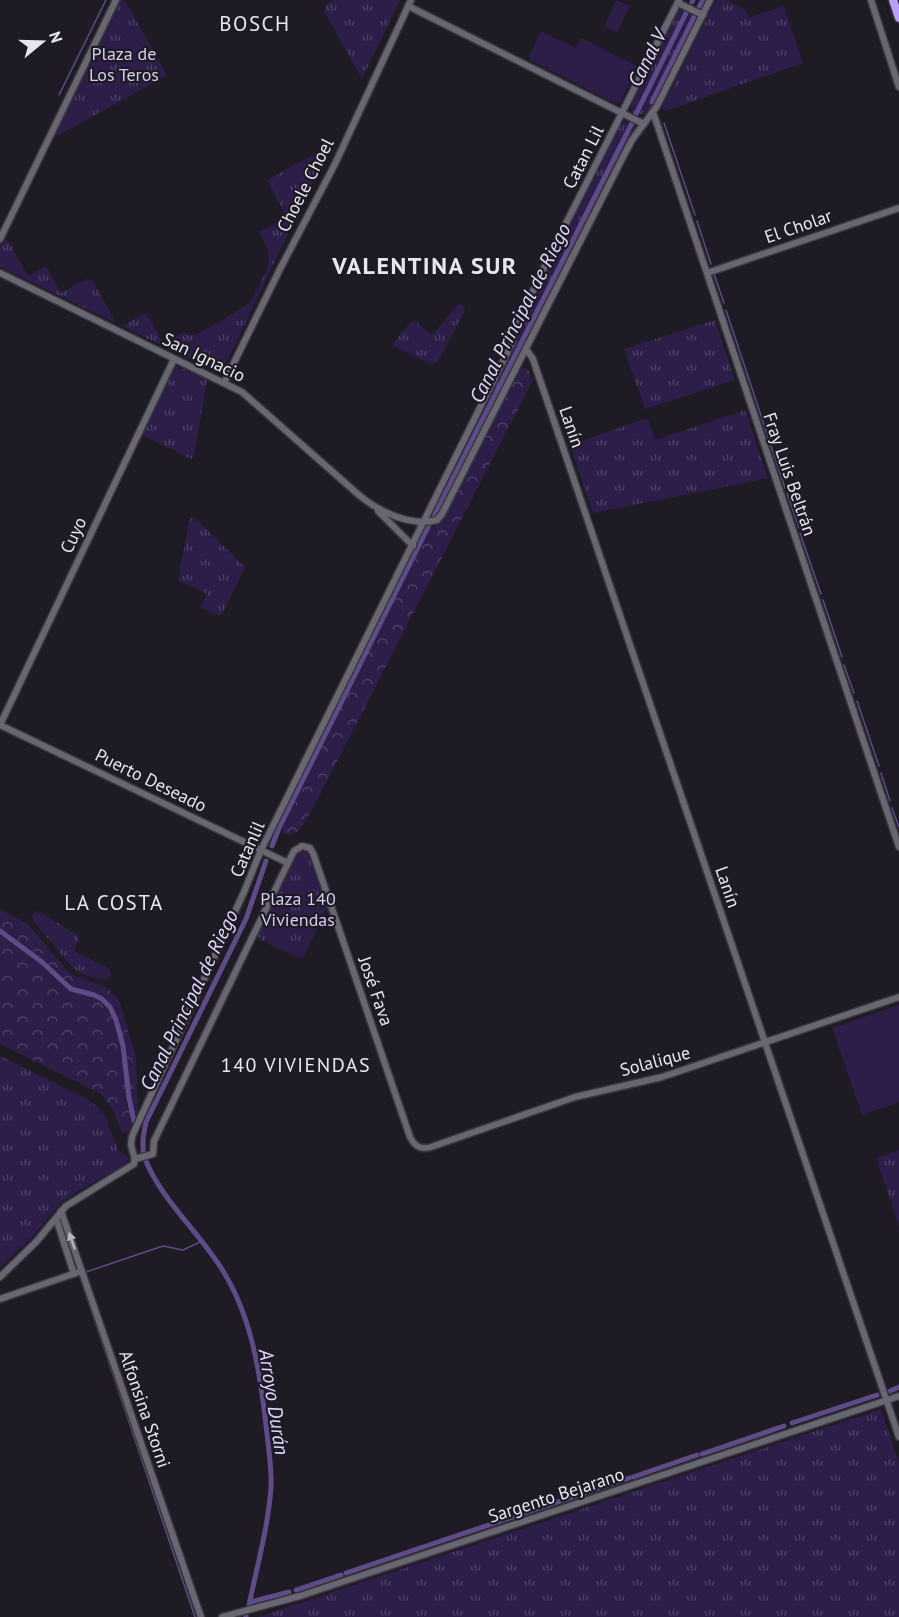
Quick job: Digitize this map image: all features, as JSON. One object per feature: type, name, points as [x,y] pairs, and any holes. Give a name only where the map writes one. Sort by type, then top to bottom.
[{"type":"highway","points":[[893,0],[899,18]]},
{"type":"street","points":[[0,239],[116,0]]},
{"type":"street","points":[[425,521],[437,520],[442,514],[622,159],[653,112],[710,0]]},
{"type":"street","points":[[871,0],[899,87]]},
{"type":"street","points":[[679,1],[703,15]]},
{"type":"street","name":"Catan Lil","points":[[425,521],[513,342],[515,328],[548,259],[679,1]]},
{"type":"street","points":[[410,3],[644,124]]},
{"type":"street","name":"Choele Choel","points":[[224,383],[335,164],[410,3]]},
{"type":"street","name":"Fray Luis Beltrán","points":[[653,112],[899,847]]},
{"type":"street","name":"El Cholar","points":[[707,273],[899,208]]},
{"type":"street","name":"San Ignacio","points":[[0,273],[224,383],[251,399],[371,504],[413,546]]},
{"type":"street","name":"Lanín","points":[[526,349],[534,362],[899,1437]]},
{"type":"street","name":"Cuyo","points":[[0,725],[174,359]]},
{"type":"street","name":"San Ignacio","points":[[371,504],[393,515],[425,521]]},
{"type":"street","name":"Catanlil","points":[[135,1159],[130,1148],[133,1134],[261,850],[425,521]]},
{"type":"street","name":"Puerto Deseado","points":[[0,725],[288,863]]},
{"type":"street","name":"José Fava","points":[[288,863],[296,849],[304,846],[310,848],[313,853],[410,1137],[418,1148]]},
{"type":"street","points":[[0,1277],[40,1239],[69,1204],[133,1165],[135,1159],[153,1154],[154,1141],[288,863]]},
{"type":"street","name":"Solalique","points":[[418,1148],[428,1148],[584,1094],[656,1079],[899,997]]},
{"type":"street","name":"Alfonsina Storni","points":[[61,1211],[201,1617]]},
{"type":"street","points":[[56,1218],[74,1274]]},
{"type":"street","points":[[0,1299],[82,1271]]},
{"type":"street","name":"Sargento Bejarano","points":[[222,1617],[300,1596],[899,1396]]},
{"type":"green space","name":"Plaza de Los Teros","points":[[123,0],[127,4],[166,76],[55,137],[54,133],[120,1]]},
{"type":"green space","points":[[334,0],[400,0],[362,79],[324,11],[325,5]]},
{"type":"green space","points":[[616,0],[630,6],[617,32],[604,26]]},
{"type":"green space","points":[[716,0],[726,0],[746,10],[749,18],[784,6],[803,63],[665,111],[662,108]]},
{"type":"green space","points":[[682,9],[696,16],[697,19],[653,106],[644,114],[634,115],[630,106],[677,12]]},
{"type":"green space","points":[[543,32],[576,48],[581,38],[638,66],[620,103],[616,104],[530,60],[529,57],[540,33]]},
{"type":"green space","points":[[142,43],[146,53],[125,62],[121,52]]},
{"type":"green space","points":[[625,122],[635,125],[636,131],[439,515],[433,516],[432,512],[516,339],[520,324],[619,126]]},
{"type":"green space","points":[[330,146],[222,372],[218,373],[122,326],[146,313],[163,343],[184,332],[188,335],[196,335],[246,306],[259,286],[268,265],[268,253],[259,232],[287,217],[267,180]]},
{"type":"green space","points":[[6,239],[28,276],[46,266],[61,293],[87,279],[93,281],[116,323],[0,267],[0,244]]},
{"type":"green space","points":[[459,303],[464,306],[465,310],[437,363],[430,364],[392,345],[413,320],[432,335]]},
{"type":"green space","points":[[715,320],[735,380],[645,409],[624,349]]},
{"type":"green space","points":[[176,366],[204,377],[207,381],[194,455],[191,459],[142,435]]},
{"type":"green space","points":[[523,368],[528,369],[532,382],[311,812],[298,831],[285,834],[282,832],[283,825],[429,530],[446,515],[519,371]]},
{"type":"green space","points":[[745,410],[768,478],[593,513],[570,445],[647,418],[655,440]]},
{"type":"green space","points":[[191,518],[195,518],[245,567],[223,613],[219,616],[200,608],[207,594],[178,580]]},
{"type":"green space","points":[[203,537],[226,558],[217,568],[193,547]]},
{"type":"green space","name":"Plaza 140 Viviendas","points":[[299,851],[309,854],[327,907],[304,956],[299,958],[261,940],[257,934]]},
{"type":"green space","points":[[0,909],[28,924],[70,974],[106,987],[119,1000],[136,1057],[138,1111],[128,1134],[122,1133],[113,1110],[101,1094],[0,1044]]},
{"type":"green space","points":[[38,911],[78,936],[74,951],[108,968],[111,973],[109,979],[89,976],[71,966],[33,921],[34,912]]},
{"type":"green space","points":[[899,1005],[899,1102],[862,1115],[832,1028]]},
{"type":"green space","points":[[0,1056],[84,1097],[97,1106],[106,1118],[118,1150],[130,1158],[120,1168],[61,1203],[32,1237],[0,1268]]},
{"type":"green space","points":[[899,1150],[899,1226],[876,1158]]},
{"type":"green space","points":[[881,1409],[899,1463],[899,1617],[258,1617]]},
{"type":"waterway","points":[[59,95],[106,0]]},
{"type":"waterway","name":"Canal Principal de Riego","points":[[699,7],[703,0]]},
{"type":"waterway","name":"Canal V","points":[[635,116],[686,13]]},
{"type":"waterway","name":"Canal Principal de Riego","points":[[652,102],[694,17]]},
{"type":"waterway","name":"Canal Principal de Riego","points":[[434,516],[632,123]]},
{"type":"waterway","points":[[664,123],[695,215]]},
{"type":"waterway","points":[[697,221],[711,264]]},
{"type":"waterway","points":[[714,274],[724,303]]},
{"type":"waterway","points":[[726,310],[785,488]]},
{"type":"waterway","points":[[787,493],[799,528]]},
{"type":"waterway","name":"Canal Principal de Riego","points":[[272,846],[429,525]]},
{"type":"waterway","points":[[800,533],[821,594]]},
{"type":"waterway","points":[[823,600],[842,657]]},
{"type":"waterway","points":[[844,665],[854,693]]},
{"type":"waterway","points":[[857,701],[879,766]]},
{"type":"waterway","points":[[881,773],[890,801]]},
{"type":"waterway","points":[[892,808],[899,827]]},
{"type":"waterway","name":"Canal Principal de Riego","points":[[143,1152],[146,1122],[246,919],[266,861]]},
{"type":"waterway","name":"Arroyo Durán","points":[[0,931],[42,962],[71,989],[94,995],[110,1007],[123,1046],[134,1121]]},
{"type":"waterway","name":"Arroyo Durán","points":[[145,1159],[161,1189],[223,1271],[242,1309],[254,1350],[265,1413],[271,1481],[265,1532],[249,1605]]},
{"type":"waterway","points":[[86,1272],[163,1246],[183,1250],[202,1241]]},
{"type":"waterway","points":[[80,1277],[195,1617]]},
{"type":"waterway","points":[[890,1391],[899,1387]]},
{"type":"waterway","points":[[792,1423],[877,1395]]},
{"type":"waterway","points":[[702,1454],[784,1426]]},
{"type":"waterway","points":[[633,1477],[697,1455]]},
{"type":"waterway","points":[[429,1545],[629,1478]]},
{"type":"waterway","points":[[346,1573],[426,1546]]},
{"type":"waterway","points":[[296,1590],[341,1575]]},
{"type":"waterway","points":[[250,1602],[289,1592]]},
{"type":"district","name":"BOSCH","points":[[255,23]]},
{"type":"district","name":"VALENTINA SUR","points":[[425,265]]},
{"type":"district","name":"LA COSTA","points":[[114,902]]},
{"type":"district","name":"140 VIVIENDAS","points":[[296,1065]]}]
